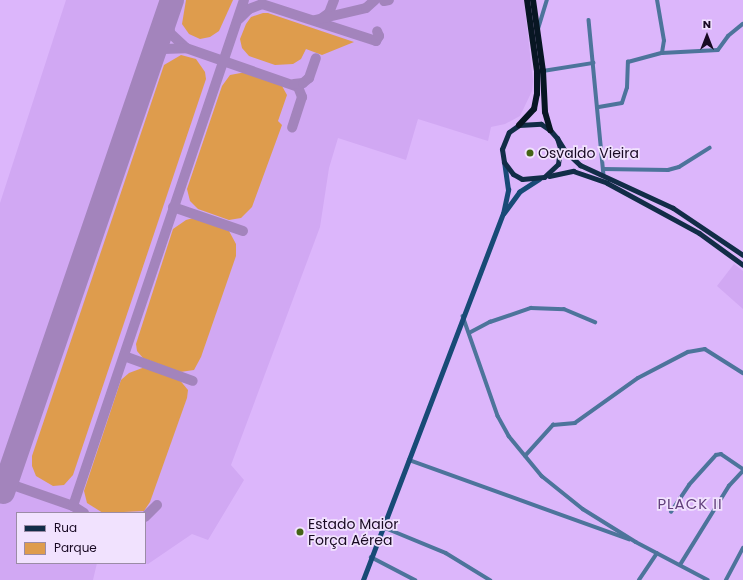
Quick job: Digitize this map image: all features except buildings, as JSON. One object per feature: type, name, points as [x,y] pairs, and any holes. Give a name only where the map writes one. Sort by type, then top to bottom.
[{"type":"highway","points":[[519,125],[534,109],[537,94],[537,71],[527,0]]},
{"type":"highway","points":[[533,0],[542,71],[545,112],[550,130]]},
{"type":"main road","points":[[743,255],[673,208],[574,159],[550,130],[534,122],[519,125],[509,132],[503,143],[504,162],[513,174],[522,179],[539,179],[573,172],[607,183],[698,233],[743,265]]},
{"type":"main road","points":[[544,177],[558,164],[560,148],[557,138]]},
{"type":"street","points":[[537,32],[547,0]]},
{"type":"street","points":[[657,0],[664,41],[662,53]]},
{"type":"street","points":[[589,20],[599,107],[604,175]]},
{"type":"street","points":[[599,107],[622,103],[627,88],[628,62],[662,53],[718,50],[728,36],[743,24]]},
{"type":"street","points":[[542,71],[593,64]]},
{"type":"street","points":[[603,169],[668,170],[679,167],[710,148]]},
{"type":"street","points":[[363,580],[502,214],[508,190],[504,162]]},
{"type":"street","points":[[502,214],[519,192],[539,179]]},
{"type":"street","points":[[469,333],[490,322],[531,308],[564,309],[595,322]]},
{"type":"street","points":[[463,315],[498,416],[525,456],[556,489],[636,542]]},
{"type":"street","points":[[525,456],[553,425],[575,423],[638,378],[688,352],[705,349],[743,373]]},
{"type":"street","points":[[671,512],[689,485],[716,456],[721,454],[743,470],[729,486],[680,565]]},
{"type":"street","points":[[409,460],[636,542],[680,565],[700,578],[708,580]]},
{"type":"street","points":[[383,527],[452,556],[490,580]]},
{"type":"street","points":[[726,580],[743,548]]},
{"type":"street","points":[[639,580],[658,553]]},
{"type":"street","points":[[371,557],[416,580]]},
{"type":"shaded area","points":[[66,0],[524,0],[533,81],[532,91],[520,116],[505,124],[491,127],[488,141],[418,119],[406,160],[338,138],[329,168],[320,227],[231,465],[244,480],[208,540],[192,534],[148,564],[146,563],[146,512],[16,512],[16,564],[97,564],[93,580],[0,580],[0,203]]},
{"type":"shaded area","points":[[734,264],[743,271],[743,309],[717,286]]},
{"type":"green space","points":[[186,0],[233,0],[219,31],[210,37],[200,39],[189,34],[182,24]]},
{"type":"green space","points":[[268,13],[354,42],[322,55],[306,49],[301,59],[293,64],[275,65],[249,56],[242,48],[240,39],[246,24],[251,17]]},
{"type":"green space","points":[[181,55],[196,59],[205,72],[206,79],[73,475],[64,485],[53,486],[36,476],[32,466],[32,456],[164,65]]},
{"type":"green space","points":[[246,72],[282,86],[287,95],[278,121],[282,125],[252,207],[241,218],[229,220],[198,209],[190,201],[187,189],[222,86],[230,75]]},
{"type":"green space","points":[[193,218],[229,231],[236,244],[236,256],[201,357],[194,370],[180,372],[143,358],[137,351],[136,344],[173,229],[186,220]]},
{"type":"green space","points":[[145,367],[178,378],[188,390],[187,398],[150,502],[144,511],[101,512],[87,503],[84,491],[121,380],[129,373]]},
{"type":"taxiway","points":[[73,506],[244,0]]},
{"type":"taxiway","points":[[322,18],[329,13],[334,0]]},
{"type":"taxiway","points":[[315,20],[366,8],[375,0]]},
{"type":"taxiway","points":[[384,1],[389,0]]},
{"type":"taxiway","points":[[239,19],[249,9],[262,4],[376,41],[379,36],[377,31]]},
{"type":"taxiway","points":[[167,13],[170,33],[186,48],[298,87],[302,97],[292,127]]},
{"type":"taxiway","points":[[148,70],[157,54],[163,49],[186,48]]},
{"type":"taxiway","points":[[294,84],[303,83],[309,78],[316,58]]},
{"type":"taxiway","points":[[173,207],[243,231]]},
{"type":"taxiway","points":[[124,356],[193,381]]},
{"type":"taxiway","points":[[7,483],[73,506],[82,512]]},
{"type":"taxiway","points":[[146,516],[157,505]]},
{"type":"runway","points":[[3,492],[172,0]]},
{"type":"place","name":"Osvaldo Vieira","points":[[530,153]]},
{"type":"place","name":"Estado Maior Força Aérea","points":[[300,532]]},
{"type":"district","name":"PLACK II","points":[[690,504]]}]
